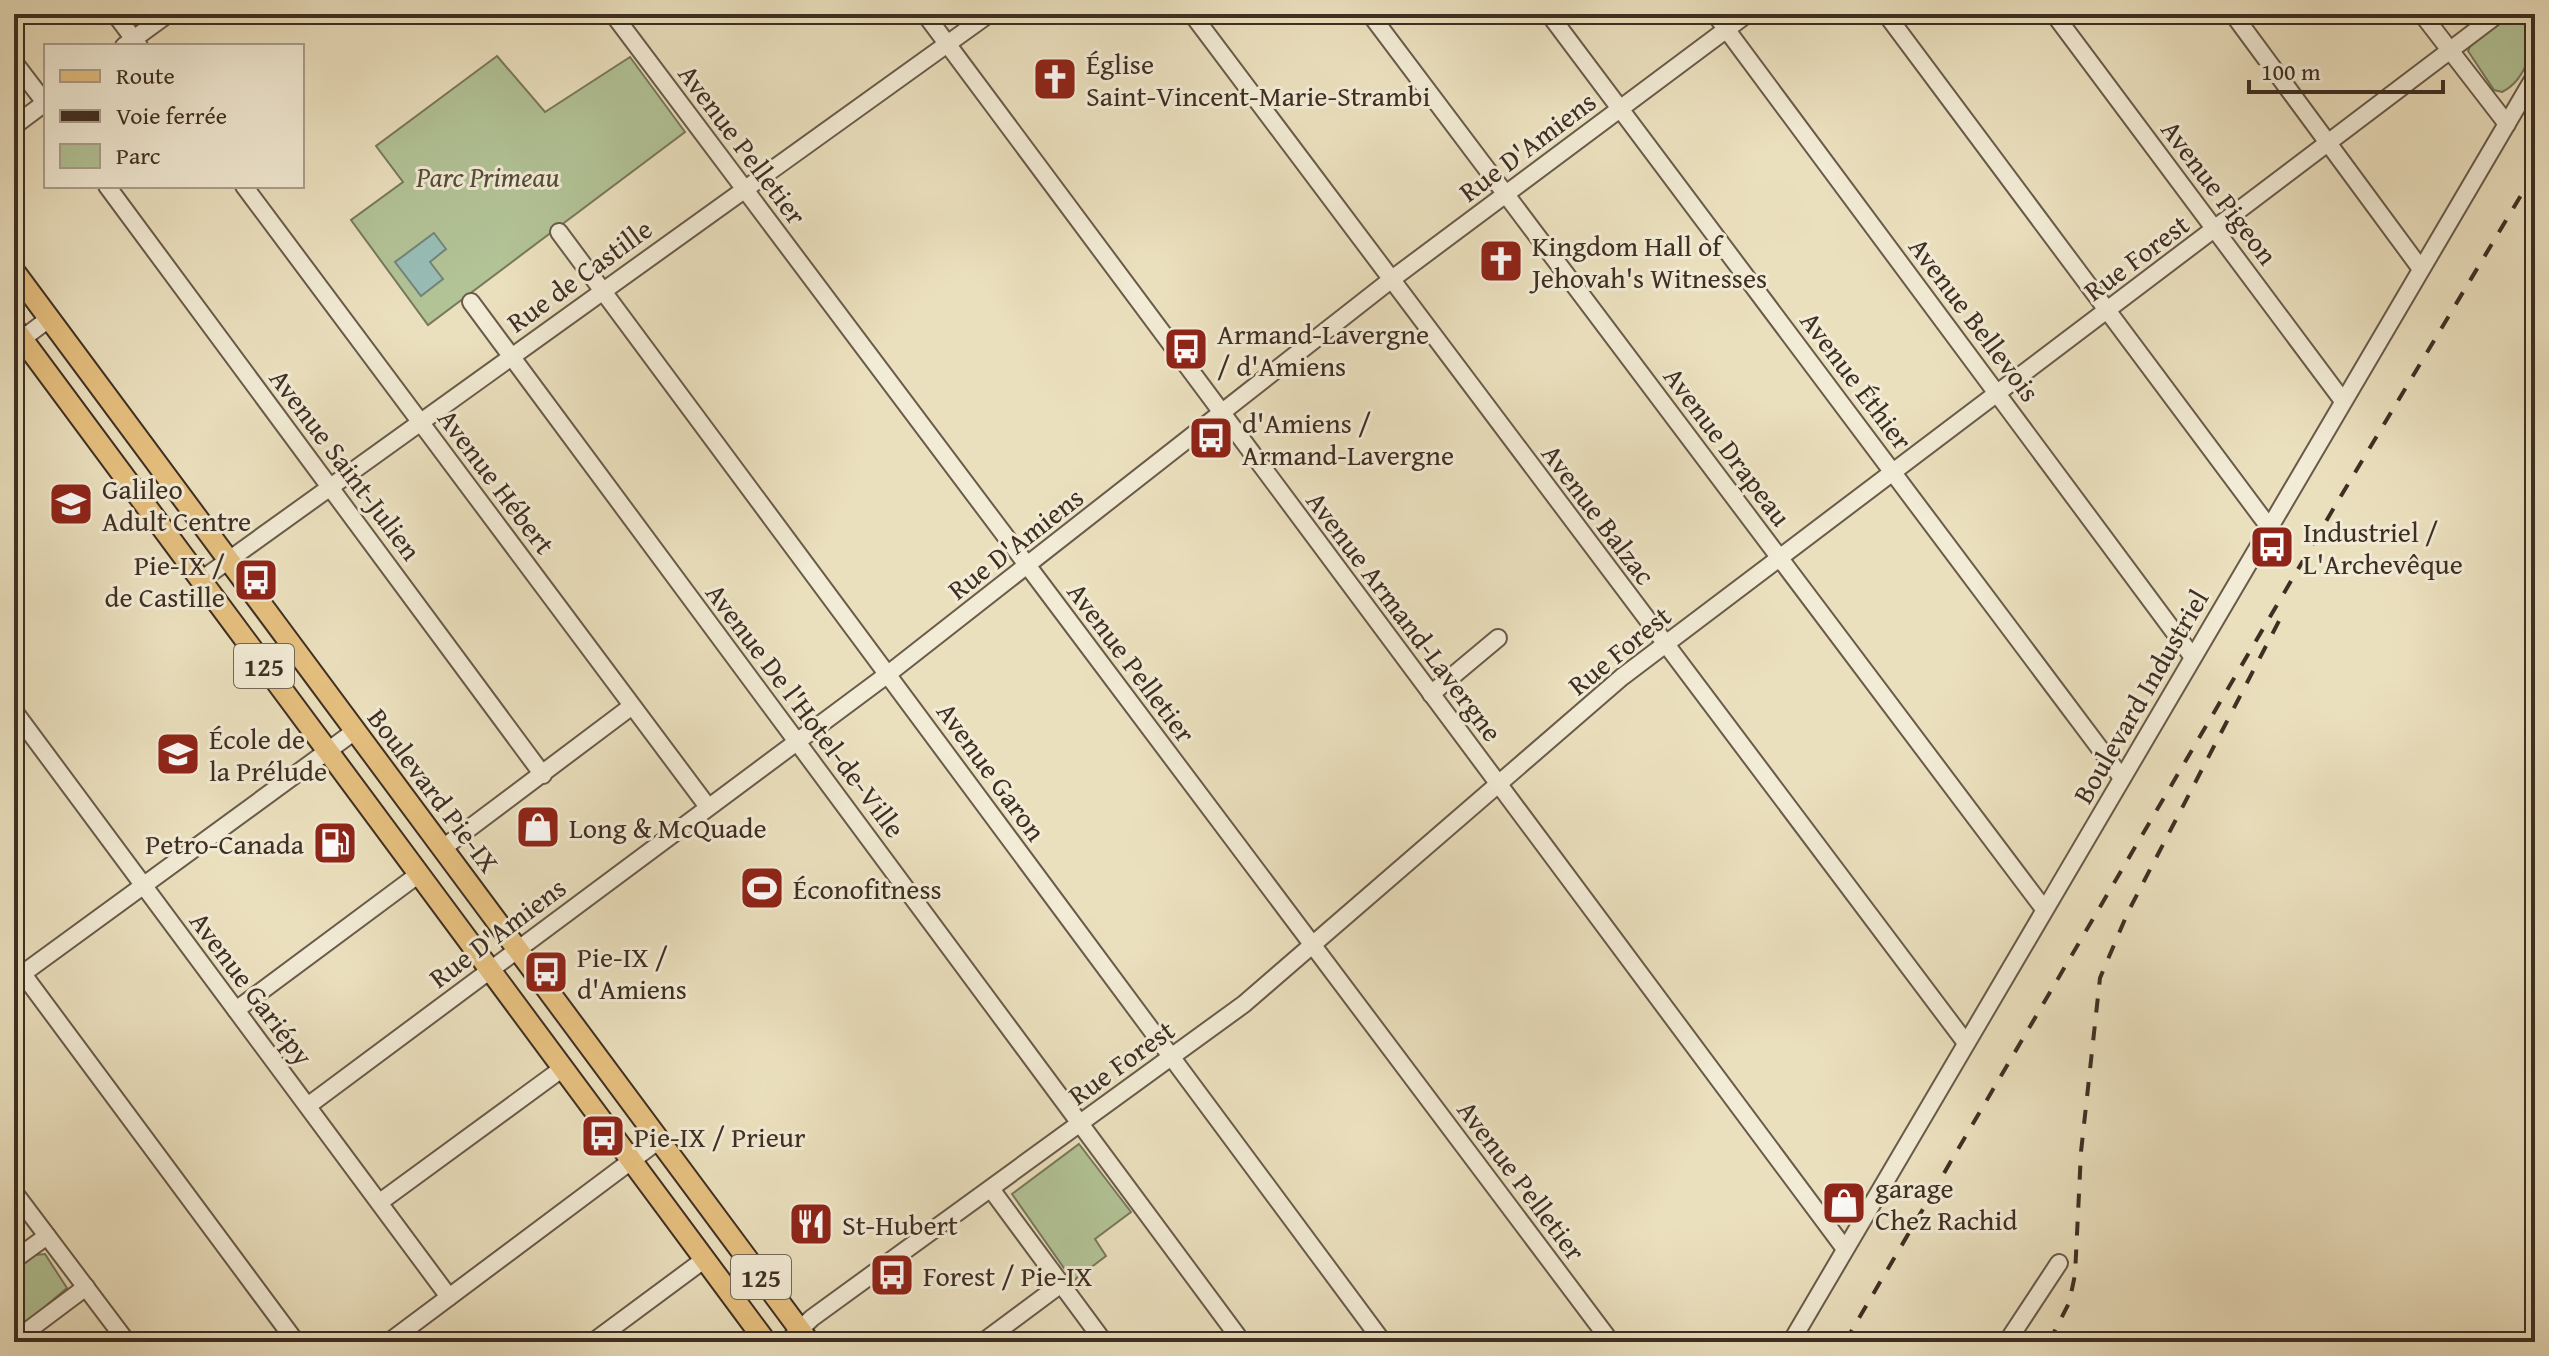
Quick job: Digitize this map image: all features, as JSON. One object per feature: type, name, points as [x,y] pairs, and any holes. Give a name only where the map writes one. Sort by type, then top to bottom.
[{"type":"main road","name":"Boulevard Pie-IX","points":[[14,271],[659,1140],[798,1337]]},
{"type":"main road","name":"125","points":[[17,337],[766,1342]]},
{"type":"street","points":[[115,14],[132,44],[168,14]]},
{"type":"street","name":"Avenue Pelletier","points":[[613,14],[1312,944],[1601,1339]]},
{"type":"street","name":"Avenue Armand-Lavergne","points":[[925,14],[1845,1249]]},
{"type":"street","name":"Rue de Castille","points":[[201,580],[989,14]]},
{"type":"street","name":"Avenue Balzac","points":[[1192,14],[1966,1043]]},
{"type":"street","name":"Avenue Drapeau","points":[[1370,14],[2044,909]]},
{"type":"street","name":"Avenue Éthier","points":[[1549,14],[2122,778]]},
{"type":"street","name":"Avenue Bellevois","points":[[1715,14],[2192,656]]},
{"type":"street","name":"Rue D'Amiens","points":[[309,1105],[888,674],[1392,279],[1747,14]]},
{"type":"street","points":[[1886,14],[2269,527]]},
{"type":"street","name":"Avenue Pigeon","points":[[2054,14],[2343,401]]},
{"type":"street","points":[[2233,14],[2421,269]]},
{"type":"street","points":[[2422,14],[2507,124]]},
{"type":"street","name":"Rue Forest","points":[[798,1337],[991,1189],[1253,996],[1601,695],[1665,645],[2498,14]]},
{"type":"street","points":[[14,62],[44,100]]},
{"type":"street","name":"Boulevard Industriel","points":[[1791,1342],[2535,76]]},
{"type":"street","points":[[14,126],[44,104]]},
{"type":"street","name":"Avenue Saint-Julien","points":[[108,188],[543,775]]},
{"type":"street","name":"Avenue Hébert","points":[[245,188],[708,807]]},
{"type":"street","name":"Avenue Garon","points":[[559,232],[1383,1342]]},
{"type":"street","name":"Avenue De l'Hotel-de-Ville","points":[[471,302],[1242,1342]]},
{"type":"street","points":[[17,337],[50,318]]},
{"type":"street","points":[[1431,694],[1498,638]]},
{"type":"street","points":[[443,848],[632,706]]},
{"type":"street","name":"Avenue Gariépy","points":[[14,711],[449,1297]]},
{"type":"street","points":[[296,1342],[17,972],[142,886],[355,731]]},
{"type":"street","points":[[236,1010],[419,874]]},
{"type":"street","points":[[380,1202],[563,1068]]},
{"type":"street","points":[[389,1342],[659,1140]]},
{"type":"street","points":[[991,1189],[1104,1342]]},
{"type":"street","points":[[14,1192],[127,1342]]},
{"type":"street","points":[[14,1260],[47,1236]]},
{"type":"street","points":[[593,1342],[705,1259]]},
{"type":"street","points":[[2007,1342],[2059,1263]]},
{"type":"street","points":[[983,1342],[1061,1284]]},
{"type":"street","points":[[14,1341],[86,1287]]},
{"type":"green space","points":[[2511,14],[2535,14],[2534,35],[2529,58],[2519,78],[2502,92],[2494,90],[2468,51],[2472,42]]},
{"type":"green space","name":"Parc Primeau","points":[[497,56],[545,112],[630,57],[685,132],[428,325],[351,220],[403,182],[376,146]]},
{"type":"green space","points":[[1079,1144],[1131,1212],[1095,1239],[1106,1256],[1073,1281],[1012,1194]]},
{"type":"green space","points":[[45,1254],[67,1288],[14,1333],[14,1272],[35,1255]]},
{"type":"water","points":[[434,233],[446,249],[430,262],[443,279],[421,296],[395,262]]},
{"type":"railway","points":[[1845,1342],[2335,506],[2535,172]]},
{"type":"railway","points":[[2049,1342],[2069,1303],[2075,1275],[2081,1152],[2100,978],[2128,912],[2279,621]]},
{"type":"place","name":"Église Saint-Vincent-Marie-Strambi","points":[[1055,79]]},
{"type":"place","name":"Kingdom Hall of Jehovah's Witnesses","points":[[1501,261]]},
{"type":"place","name":"Armand-Lavergne / d'Amiens","points":[[1186,349]]},
{"type":"place","name":"d'Amiens / Armand-Lavergne","points":[[1211,438]]},
{"type":"place","name":"Galileo Adult Centre","points":[[71,504]]},
{"type":"place","name":"Industriel / L'Archevêque","points":[[2272,547]]},
{"type":"place","name":"Pie-IX / de Castille","points":[[256,580]]},
{"type":"place","name":"École de la Prélude","points":[[178,754]]},
{"type":"place","name":"Long & McQuade","points":[[538,827]]},
{"type":"place","name":"Petro-Canada","points":[[335,843]]},
{"type":"place","name":"Éconofitness","points":[[762,888]]},
{"type":"place","name":"Pie-IX / d'Amiens","points":[[546,972]]},
{"type":"place","name":"Pie-IX / Prieur","points":[[603,1136]]},
{"type":"place","name":"garage Chez Rachid","points":[[1844,1203]]},
{"type":"place","name":"St-Hubert","points":[[811,1224]]},
{"type":"place","name":"Forest / Pie-IX","points":[[892,1275]]}]
